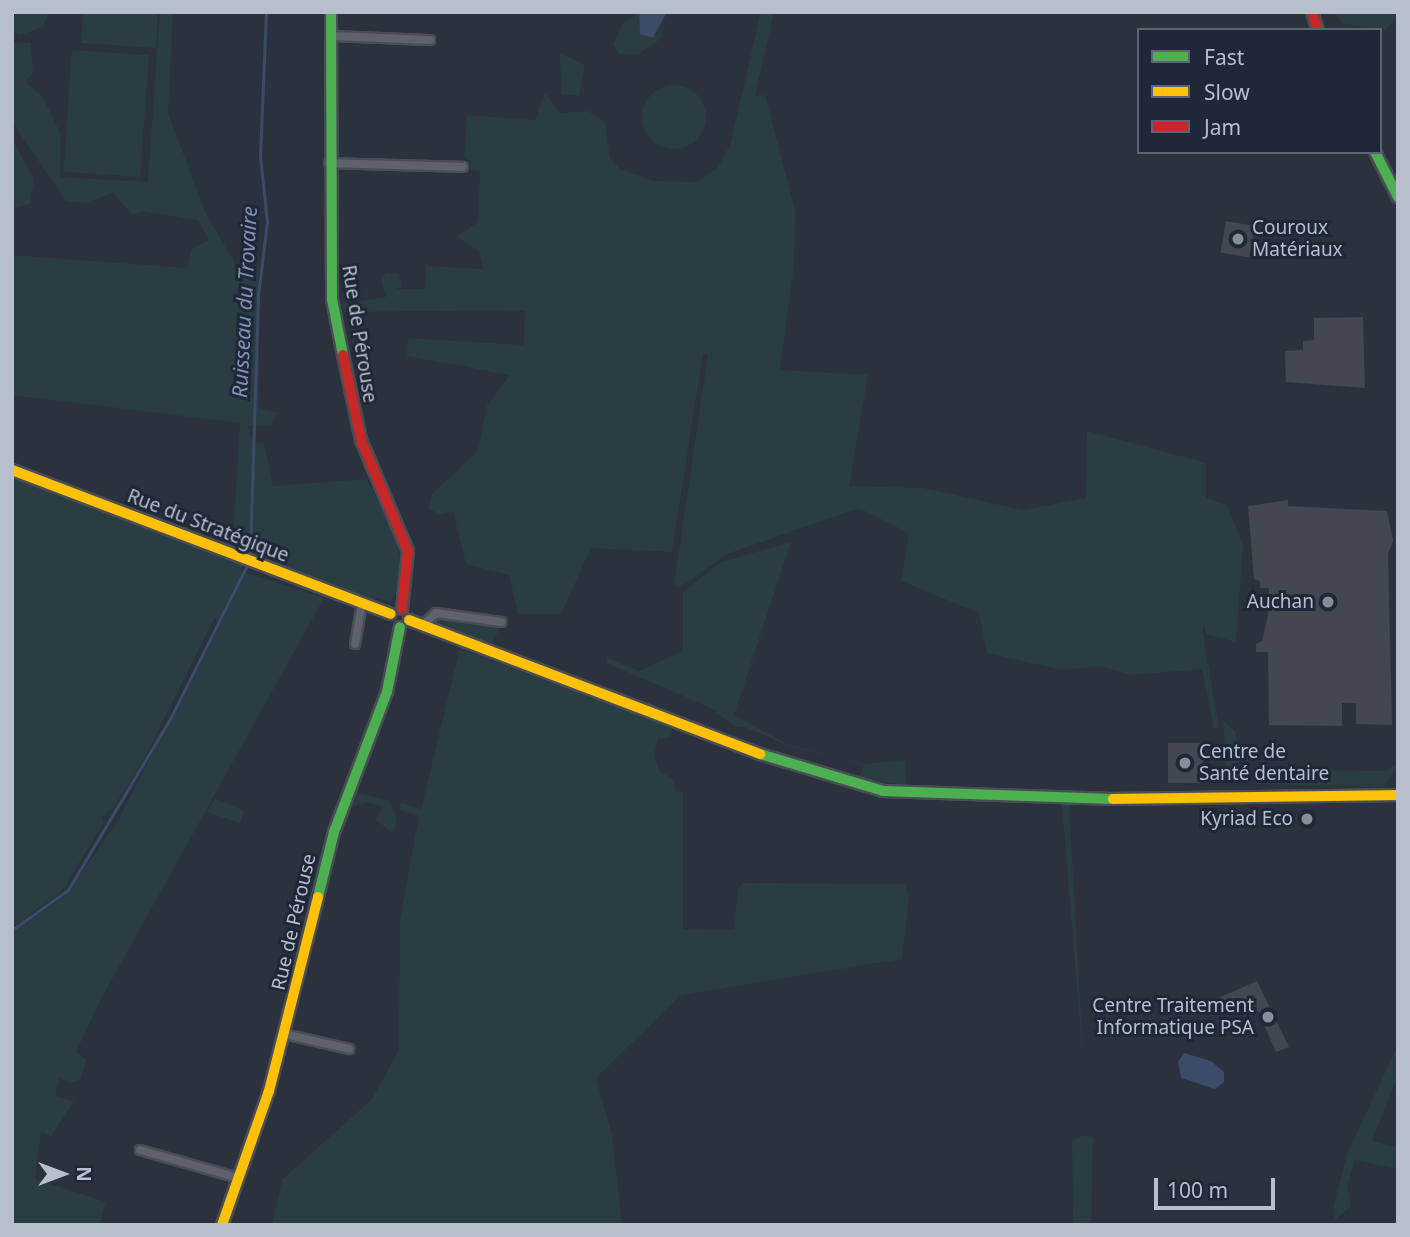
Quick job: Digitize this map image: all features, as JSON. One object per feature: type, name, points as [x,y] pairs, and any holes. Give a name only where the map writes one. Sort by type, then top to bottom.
[{"type":"street","name":"Rue de Pérouse","points":[[331,12],[330,163],[335,317],[361,440],[408,551],[402,609]]},
{"type":"street","points":[[331,36],[430,40]]},
{"type":"street","points":[[1376,154],[1398,197]]},
{"type":"street","points":[[330,163],[463,167]]},
{"type":"street","name":"Rue du Stratégique","points":[[12,470],[391,614]]},
{"type":"street","points":[[355,644],[362,604]]},
{"type":"street","points":[[404,624],[402,609],[391,614],[404,624],[422,626],[793,767],[871,789],[968,797],[1398,795]]},
{"type":"street","points":[[422,626],[436,613],[501,622]]},
{"type":"street","name":"Rue de Pérouse","points":[[222,1225],[284,1034],[334,832],[387,692],[404,624]]},
{"type":"street","points":[[284,1034],[349,1049]]},
{"type":"street","points":[[139,1150],[238,1178]]},
{"type":"shaded area","points":[[12,12],[49,12],[43,27],[20,35],[12,31]]},
{"type":"shaded area","points":[[83,12],[158,12],[156,48],[81,43]]},
{"type":"shaded area","points":[[160,12],[173,12],[168,113],[206,214],[236,265],[258,265],[259,408],[278,413],[270,426],[248,425],[252,441],[264,443],[273,486],[367,479],[394,533],[400,557],[397,592],[390,602],[375,598],[373,603],[218,544],[233,538],[240,423],[12,395],[12,255],[187,268],[191,250],[209,240],[198,220],[142,211],[132,215],[113,193],[84,203],[66,201],[12,122],[12,42],[31,43],[33,73],[25,82],[43,97],[61,135],[60,177],[148,182]]},
{"type":"shaded area","points":[[639,12],[640,34],[653,38],[665,24],[662,38],[637,55],[619,54],[613,44],[623,23]]},
{"type":"shaded area","points":[[761,12],[774,12],[755,96],[765,95],[795,210],[794,265],[780,370],[868,375],[849,486],[923,488],[1023,510],[1086,498],[1087,431],[1206,463],[1206,498],[1227,505],[1243,545],[1236,642],[1206,634],[1204,624],[1202,629],[1219,728],[1214,728],[1202,669],[1131,675],[1100,666],[1063,670],[987,653],[979,613],[901,581],[909,533],[859,508],[727,554],[679,588],[674,585],[708,354],[703,353],[672,552],[591,548],[561,614],[518,614],[509,575],[466,564],[453,512],[440,515],[428,508],[432,494],[478,451],[487,406],[510,375],[407,356],[408,338],[524,345],[525,310],[344,312],[342,304],[386,297],[381,280],[386,273],[399,274],[402,287],[395,289],[425,289],[426,266],[483,269],[479,251],[457,237],[478,222],[480,171],[470,169],[470,161],[464,158],[467,115],[535,120],[545,93],[560,113],[588,111],[605,122],[610,158],[619,168],[653,181],[698,182],[718,167],[730,145]]},
{"type":"shaded area","points":[[1333,12],[1398,12],[1386,30],[1343,24]]},
{"type":"shaded area","points":[[72,50],[149,55],[140,177],[63,172]]},
{"type":"shaded area","points":[[560,53],[585,65],[579,96],[561,94]]},
{"type":"shaded area","points":[[668,85],[680,85],[697,94],[704,105],[704,129],[697,140],[680,149],[668,149],[656,144],[647,135],[642,123],[642,111],[647,99],[656,90]]},
{"type":"shaded area","points":[[12,138],[34,180],[30,204],[13,208]]},
{"type":"shaded area","points":[[12,475],[243,565],[241,571],[324,598],[101,999],[76,1052],[86,1060],[81,1079],[69,1083],[60,1078],[55,1096],[74,1101],[51,1136],[41,1132],[35,1179],[106,1202],[99,1225],[12,1225],[12,933],[65,896],[117,822],[219,625],[215,617],[145,757],[114,807],[102,816],[104,823],[61,892],[12,927]]},
{"type":"shaded area","points":[[791,542],[734,715],[789,745],[830,756],[864,764],[905,760],[906,785],[859,778],[864,765],[792,747],[745,727],[735,727],[709,707],[607,663],[607,658],[639,671],[683,651],[683,592],[721,562]]},
{"type":"shaded area","points":[[445,617],[462,622],[501,626],[491,645],[432,619]]},
{"type":"shaded area","points":[[460,649],[672,728],[671,737],[658,739],[654,755],[660,772],[674,779],[675,791],[683,792],[683,930],[734,929],[738,889],[743,883],[905,884],[909,896],[902,959],[681,995],[596,1078],[612,1135],[622,1225],[272,1225],[282,1180],[372,1099],[399,1050],[400,919],[419,816],[400,810],[401,803],[421,809]]},
{"type":"shaded area","points":[[1223,720],[1236,732],[1238,784],[1227,782]]},
{"type":"shaded area","points":[[1398,765],[1383,787],[1256,784],[1259,769],[1382,771]]},
{"type":"shaded area","points":[[358,793],[390,801],[397,819],[393,833],[376,820],[383,806],[366,802],[352,807]]},
{"type":"shaded area","points":[[215,798],[244,811],[240,823],[207,812]]},
{"type":"shaded area","points":[[1069,803],[1084,1073],[1062,805]]},
{"type":"shaded area","points":[[1398,1045],[1398,1076],[1372,1141],[1398,1148],[1398,1169],[1355,1160],[1347,1185],[1351,1206],[1335,1220],[1333,1208],[1347,1154]]},
{"type":"shaded area","points":[[1085,1135],[1093,1138],[1091,1225],[1073,1225],[1072,1141]]},
{"type":"water","points":[[639,12],[667,12],[653,38],[640,34]]},
{"type":"water","points":[[1184,1053],[1211,1061],[1224,1072],[1224,1082],[1215,1089],[1181,1078],[1178,1062]]},
{"type":"building","name":"Couroux Matériaux","points":[[1226,221],[1255,226],[1249,258],[1220,253]]},
{"type":"building","points":[[1363,317],[1365,388],[1286,382],[1285,351],[1303,350],[1303,341],[1314,340],[1314,318]]},
{"type":"building","name":"Auchan","points":[[1288,500],[1288,506],[1387,511],[1393,541],[1388,554],[1392,725],[1356,724],[1356,703],[1342,703],[1342,726],[1269,725],[1268,652],[1256,652],[1256,644],[1262,641],[1268,615],[1269,588],[1260,588],[1260,581],[1254,579],[1248,506]]},
{"type":"building","name":"Centre de Santé dentaire","points":[[1168,743],[1203,743],[1203,783],[1168,783]]},
{"type":"building","name":"Centre Traitement Informatique PSA","points":[[1257,981],[1289,1047],[1276,1052],[1258,1011],[1245,1017],[1236,1006],[1212,1016],[1207,1003]]},
{"type":"waterway","name":"Ruisseau du Trovaire","points":[[250,552],[258,295],[267,222],[260,156],[266,12]]},
{"type":"waterway","name":"Ruisseau du Trovaire","points":[[12,930],[68,890],[170,719],[247,565]]},
{"type":"traffic: fast","points":[[331,12],[332,299],[343,355]]},
{"type":"traffic: fast","points":[[1376,154],[1398,197]]},
{"type":"traffic: fast","points":[[318,897],[334,832],[387,692],[400,627]]},
{"type":"traffic: fast","points":[[760,754],[883,791],[1113,799]]},
{"type":"traffic: slow","points":[[12,470],[391,614]]},
{"type":"traffic: slow","points":[[409,620],[760,754]]},
{"type":"traffic: slow","points":[[1113,799],[1398,795]]},
{"type":"traffic: slow","points":[[222,1225],[269,1091],[318,897]]},
{"type":"traffic: jam","points":[[1312,12],[1317,28]]},
{"type":"traffic: jam","points":[[343,355],[361,440],[408,551],[402,609]]},
{"type":"place","name":"Couroux Matériaux","points":[[1238,239]]},
{"type":"place","name":"Auchan","points":[[1328,602]]},
{"type":"place","name":"Centre de Santé dentaire","points":[[1185,763]]},
{"type":"place","name":"Kyriad Eco","points":[[1307,819]]},
{"type":"place","name":"Centre Traitement Informatique PSA","points":[[1268,1017]]}]
